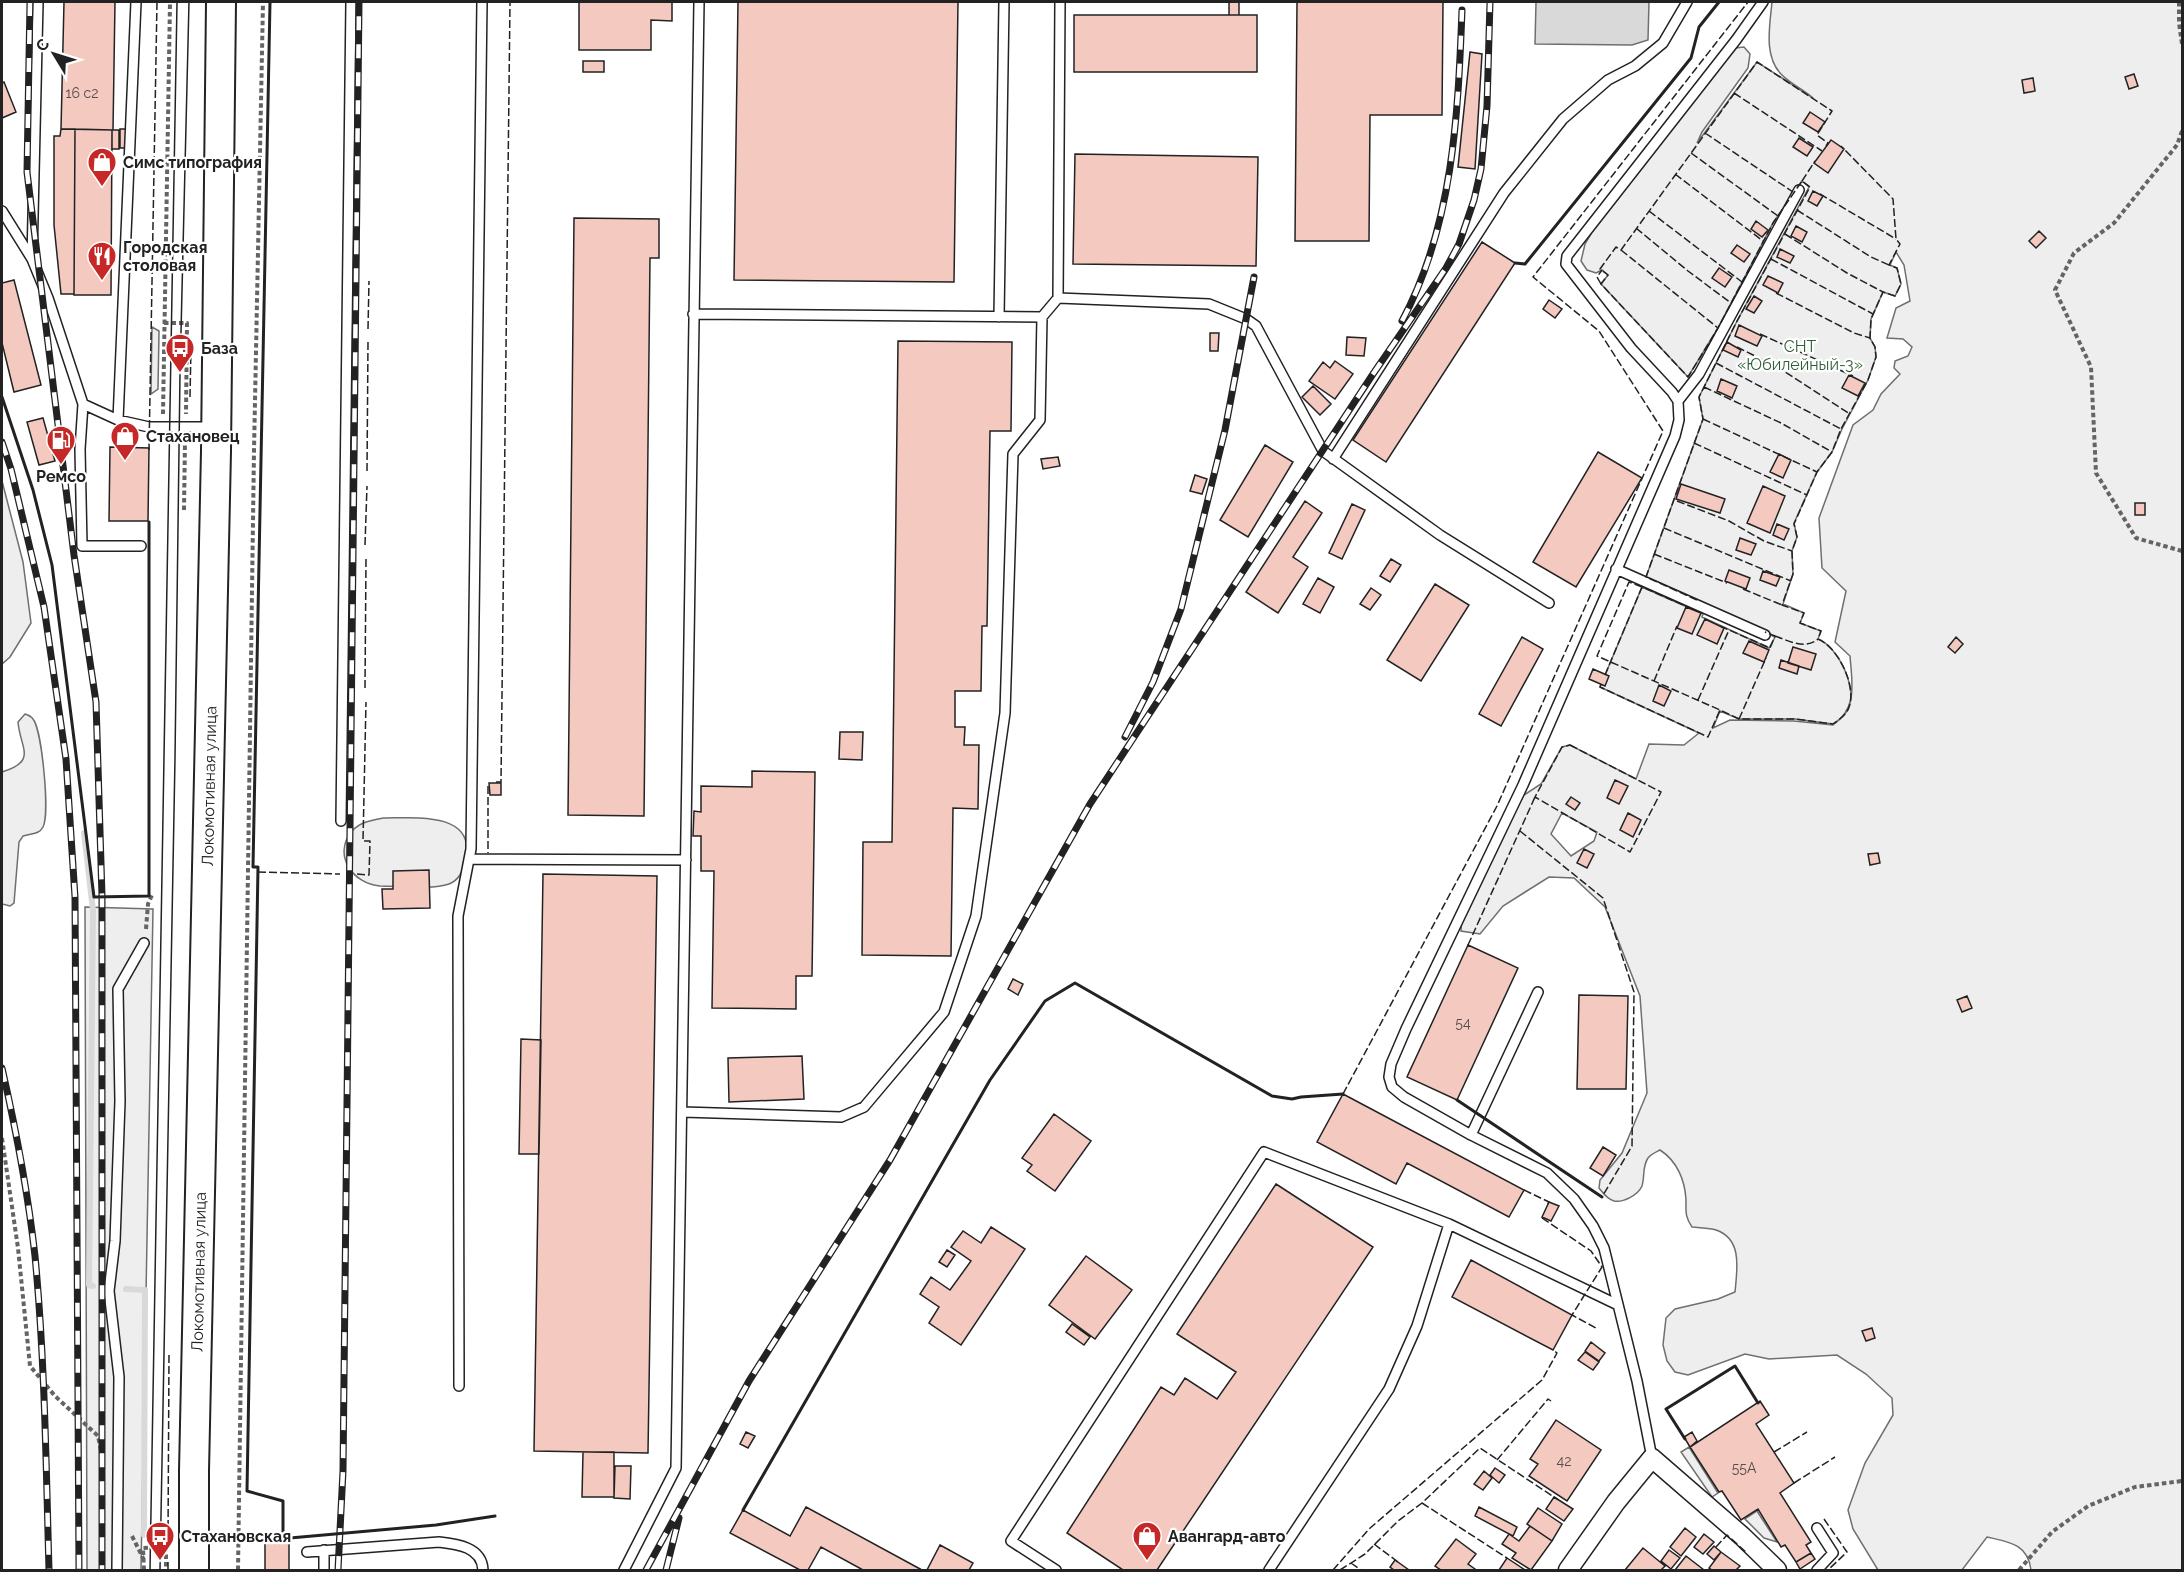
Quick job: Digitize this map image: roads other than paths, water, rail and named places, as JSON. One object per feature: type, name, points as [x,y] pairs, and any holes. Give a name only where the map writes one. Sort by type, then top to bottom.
[{"type":"main road","name":"Локомотивная улица","points":[[194,1570],[194,1471],[216,428],[221,2]]},
{"type":"street","points":[[1568,1570],[1616,1502],[1652,1458],[1742,1536],[1777,1570]]},
{"type":"lane","points":[[32,259],[38,2]]},
{"type":"lane","points":[[118,420],[136,2]]},
{"type":"lane","points":[[341,821],[351,2]]},
{"type":"lane","points":[[459,1386],[458,916],[471,837],[482,2]]},
{"type":"lane","points":[[624,1570],[676,1468],[699,2]]},
{"type":"lane","points":[[999,317],[1004,2]]},
{"type":"lane","points":[[683,1112],[842,1117],[864,1107],[944,1012],[976,916],[1004,725],[1013,454],[1040,420],[1042,317],[1058,298],[1060,2]]},
{"type":"lane","points":[[1333,459],[1504,193],[1563,119],[1608,80],[1635,66],[1663,43],[1687,2]]},
{"type":"lane","points":[[1652,1458],[1637,1381],[1604,1248],[1593,1226],[1574,1199],[1547,1173],[1404,1097],[1392,1087],[1389,1077],[1391,1064],[1406,1029],[1523,785],[1679,420],[1678,401],[1672,392],[1631,348],[1566,264],[1566,256],[1736,40],[1763,2]]},
{"type":"lane","points":[[1678,401],[1699,374],[1799,190]]},
{"type":"lane","points":[[2,211],[32,259],[48,298],[83,404],[80,449],[81,546],[141,546]]},
{"type":"lane","points":[[1058,298],[1209,304],[1246,319],[1256,326],[1323,451],[1440,535],[1549,603]]},
{"type":"lane","points":[[693,314],[1042,317]]},
{"type":"lane","points":[[83,404],[118,420],[149,427],[216,428]]},
{"type":"lane","points":[[1616,570],[1765,635]]},
{"type":"lane","points":[[469,859],[686,860]]},
{"type":"lane","points":[[117,1570],[119,1377],[109,1291],[115,1241],[120,1101],[118,989],[144,943]]},
{"type":"lane","points":[[1472,1135],[1538,992]]},
{"type":"lane","points":[[1056,1570],[1011,1541],[1264,1152],[1449,1224],[1618,1305]]},
{"type":"lane","points":[[1269,1570],[1389,1389],[1417,1326],[1449,1224]]},
{"type":"lane","points":[[1817,1528],[1833,1554],[1817,1570]]},
{"type":"lane","points":[[308,1551],[439,1542],[460,1544],[475,1553],[483,1565],[483,1570]]},
{"type":"lane","points":[[324,1551],[324,1570]]},
{"type":"waterway","points":[[84,833],[93,910],[89,1285],[93,1286]]},
{"type":"waterway","points":[[126,1289],[145,1290],[144,1535]]},
{"type":"tram line","points":[[150,1570],[177,2]]},
{"type":"tram line","points":[[160,1570],[180,373],[189,2]]},
{"type":"railway","points":[[30,2],[27,172],[74,555],[96,702],[102,896],[102,1570]]},
{"type":"railway","points":[[338,1570],[343,1471],[359,2]]},
{"type":"railway","points":[[646,1570],[749,1381],[890,1160],[1090,804],[1373,374],[1446,268],[1459,244],[1474,200],[1481,169],[1487,106],[1490,2]]},
{"type":"railway","points":[[1402,321],[1419,285],[1432,247],[1450,170],[1455,130],[1462,10]]},
{"type":"railway","points":[[1125,737],[1153,682],[1181,609],[1225,430],[1254,277]]},
{"type":"railway","points":[[2,442],[11,469],[44,607],[66,759],[75,897],[79,1570]]},
{"type":"railway","points":[[2,1068],[21,1162],[35,1256],[43,1374],[49,1570]]},
{"type":"railway","points":[[666,1570],[679,1518]]},
{"type":"place","name":"Симс типография","points":[[102,188]]},
{"type":"place","name":"Городская столовая","points":[[102,282]]},
{"type":"place","name":"База","points":[[180,374]]},
{"type":"place","name":"Стахановец","points":[[125,462]]},
{"type":"place","name":"Ремсо","points":[[61,466]]},
{"type":"place","name":"Стахановская","points":[[160,1562]]},
{"type":"place","name":"Авангард-авто","points":[[1147,1562]]},
{"type":"park label","name":"СНТ «Юбилейный-3»","points":[[1800,355]]}]
